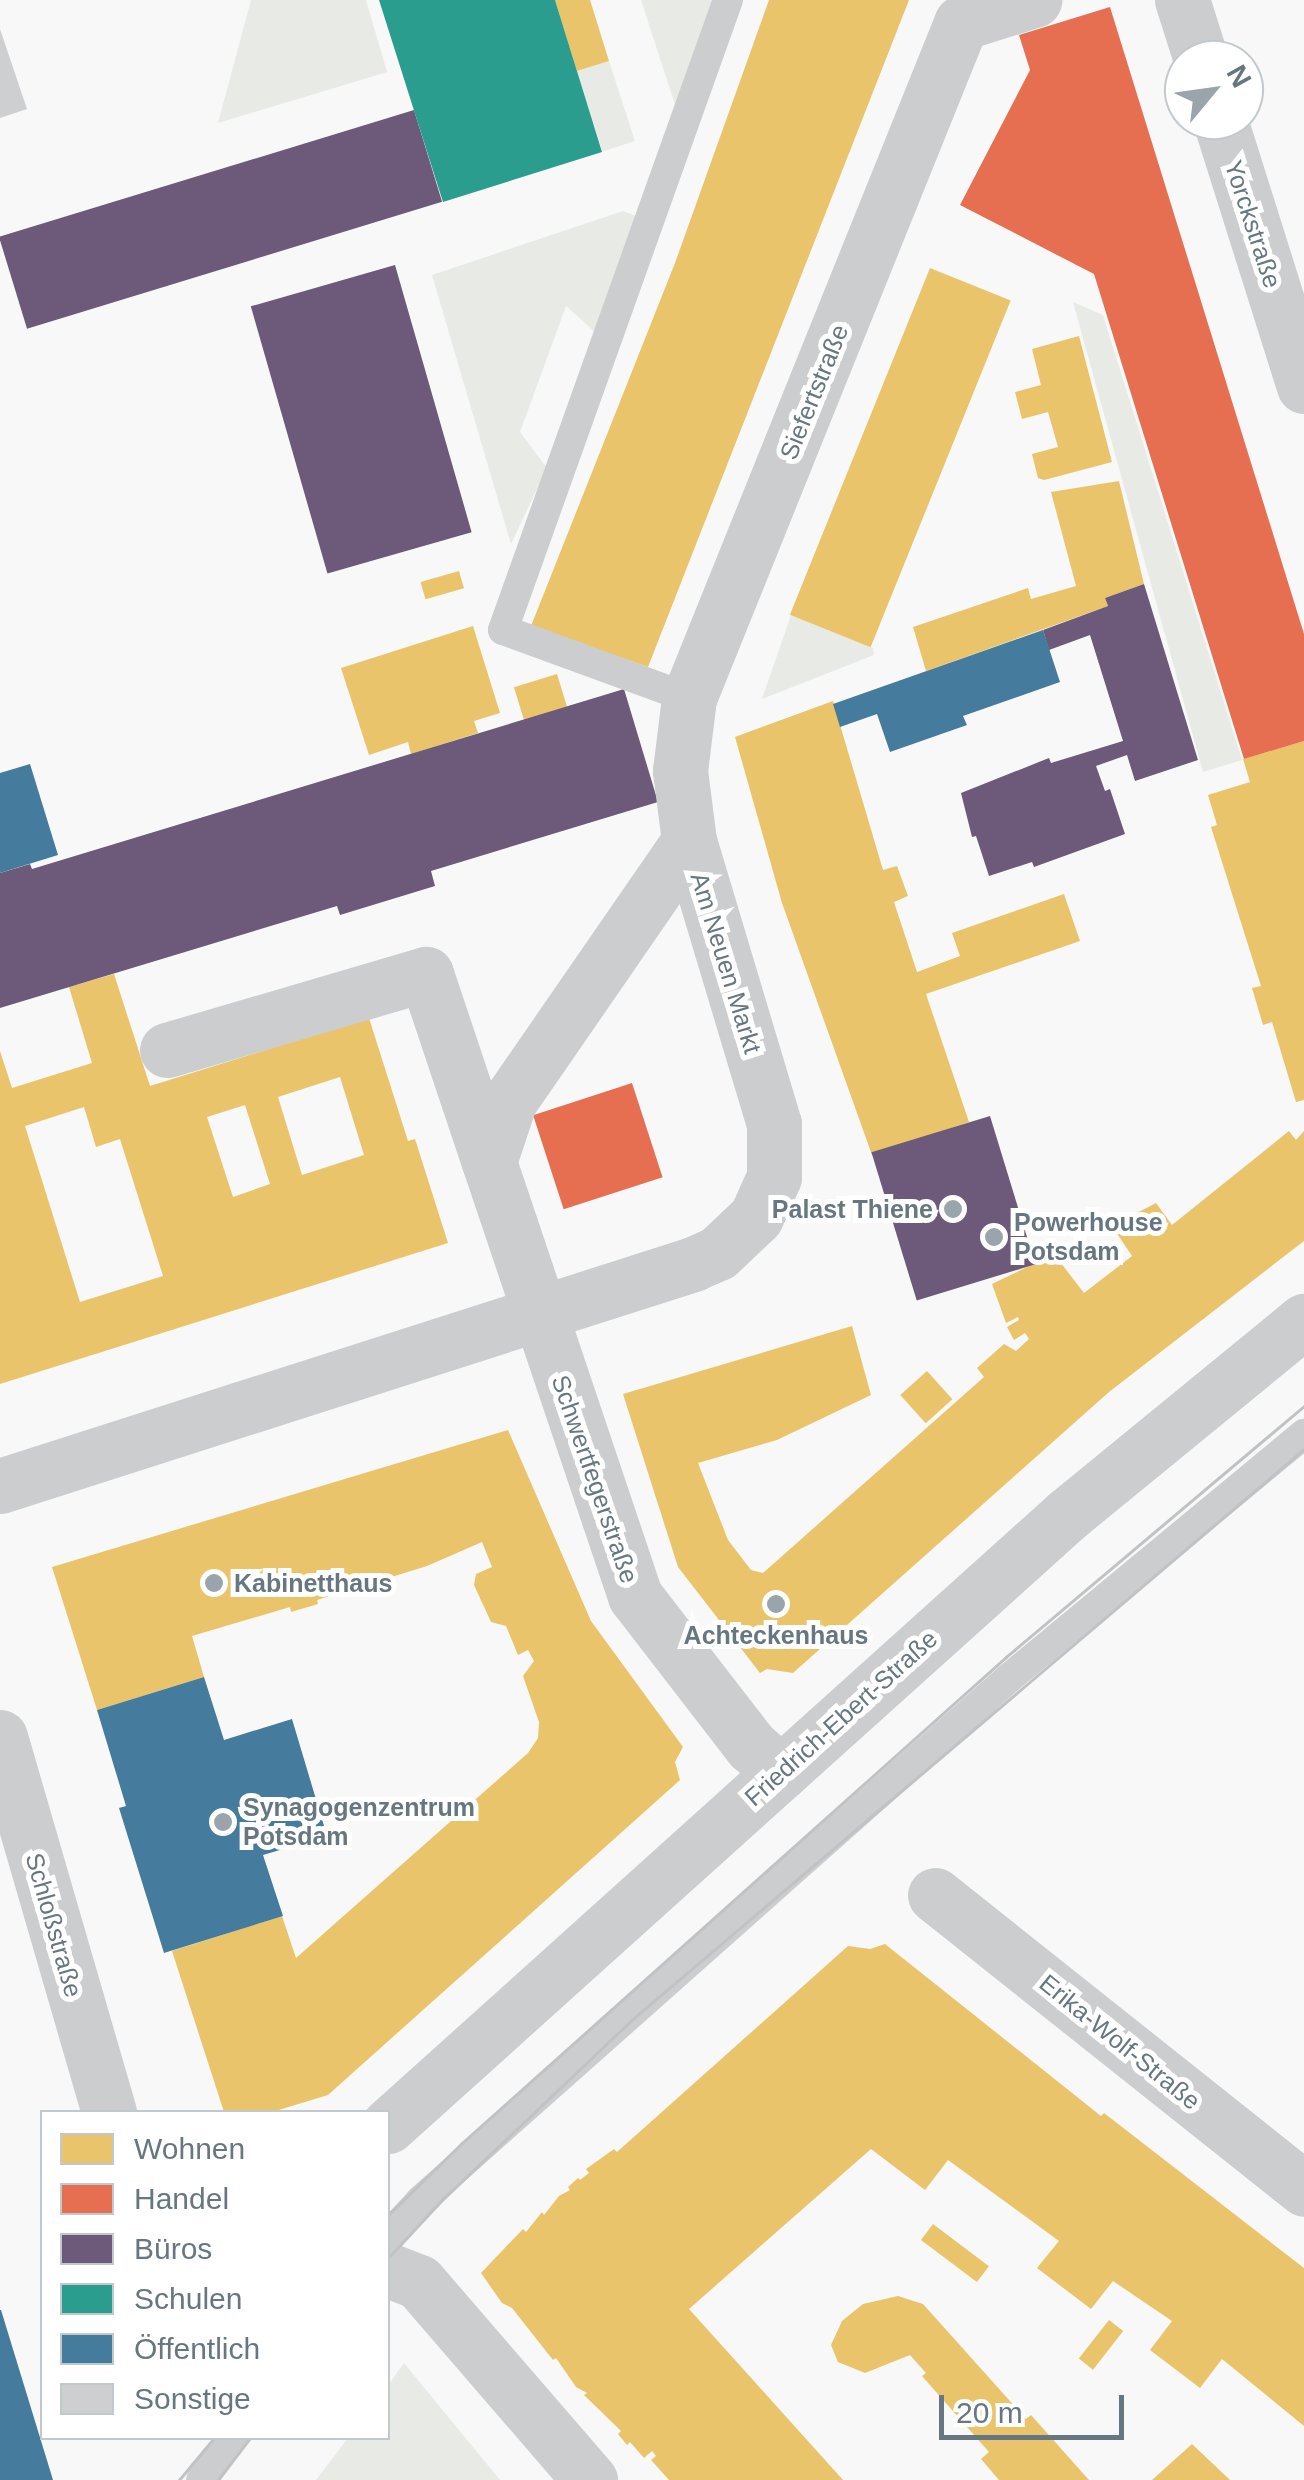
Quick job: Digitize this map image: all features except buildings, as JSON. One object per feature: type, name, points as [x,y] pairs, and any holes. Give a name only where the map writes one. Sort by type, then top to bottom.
[{"type":"street","name":"Siefertstraße","points":[[689,840],[680,771],[689,698],[962,24],[1034,0]]},
{"type":"street","points":[[1182,0],[1194,40]]},
{"type":"street","name":"Yorckstraße","points":[[1226,140],[1304,386]]},
{"type":"street","name":"Am Neuen Markt","points":[[489,1162],[509,1102],[689,840]]},
{"type":"street","name":"Am Neuen Markt","points":[[0,1486],[538,1314],[718,1253],[738,1238],[767,1198],[776,1155],[774,1124],[689,840]]},
{"type":"street","points":[[166,1050],[426,974],[538,1314]]},
{"type":"street","name":"Schwertfegerstraße","points":[[538,1314],[635,1596],[752,1746],[781,1772]]},
{"type":"street","name":"Friedrich-Ebert-Straße","points":[[390,2124],[1068,1514],[1304,1321]]},
{"type":"street","name":"Schloßstraße","points":[[0,1737],[108,2110]]},
{"type":"street","name":"Erika-Wolf-Straße","points":[[936,1895],[1304,2189]]},
{"type":"street","points":[[390,2271],[419,2282],[590,2480]]},
{"type":"lane","points":[[689,698],[504,630],[728,0]]},
{"type":"lane","points":[[390,2234],[422,2200],[1009,1678],[1304,1434]]},
{"type":"lane","points":[[192,2480],[212,2440]]},
{"type":"lane","points":[[201,2480],[231,2440]]},
{"type":"shaded area","points":[[251,0],[366,0],[387,72],[218,123]]},
{"type":"shaded area","points":[[641,0],[717,0],[678,114]]},
{"type":"shaded area","points":[[609,61],[635,141],[603,151],[577,72]]},
{"type":"shaded area","points":[[623,211],[641,218],[596,333],[566,306],[520,432],[547,468],[511,544],[432,275]]},
{"type":"shaded area","points":[[1073,302],[1103,315],[1242,760],[1203,772]]},
{"type":"shaded area","points":[[791,615],[873,648],[874,655],[762,699]]},
{"type":"shaded area","points":[[404,2363],[500,2480],[316,2480],[346,2440],[390,2440],[390,2382]]},
{"type":"tram line","points":[[390,2213],[461,2144],[1006,1657],[1304,1406]]},
{"type":"tram line","points":[[390,2256],[441,2201],[634,2018],[1304,1449]]},
{"type":"tram line","points":[[179,2480],[212,2440]]},
{"type":"tram line","points":[[218,2480],[248,2440]]},
{"type":"place","name":"Palast Thiene","points":[[953,1209]]},
{"type":"place","name":"Powerhouse Potsdam","points":[[994,1237]]},
{"type":"place","name":"Kabinetthaus","points":[[214,1583]]},
{"type":"place","name":"Achteckenhaus","points":[[776,1604]]},
{"type":"place","name":"Synagogenzentrum Potsdam","points":[[223,1822]]}]
